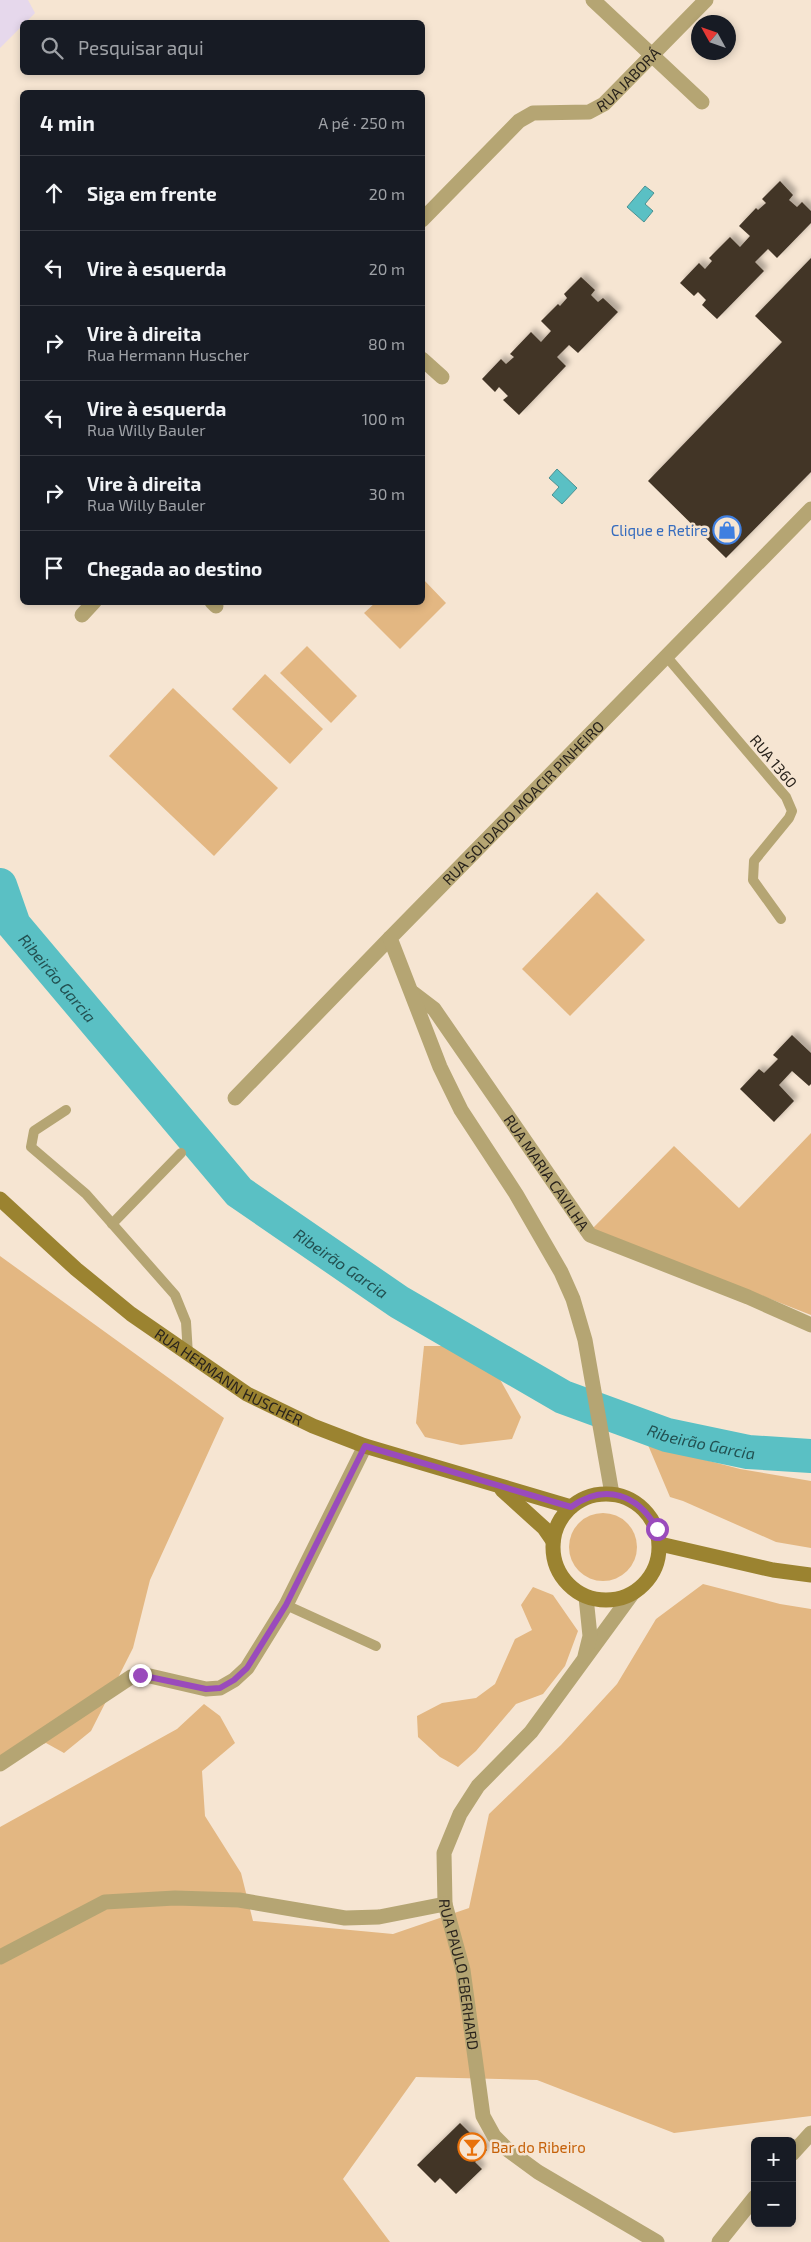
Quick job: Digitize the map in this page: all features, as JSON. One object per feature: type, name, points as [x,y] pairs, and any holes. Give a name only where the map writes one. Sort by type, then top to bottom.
[{"type":"main road","name":"RUA HERMANN HUSCHER","points":[[0,1199],[76,1269],[130,1314],[247,1394],[313,1426],[365,1446],[571,1507]]},
{"type":"main road","name":"RUA HERMANN HUSCHER","points":[[497,1485],[536,1520],[553,1541]]},
{"type":"main road","points":[[612,1494],[626,1497],[639,1505],[650,1516],[657,1529],[660,1554],[654,1573],[641,1588],[632,1594],[610,1601],[586,1597],[567,1584],[558,1571],[553,1556],[553,1541],[559,1522],[571,1507],[590,1496],[612,1494]]},
{"type":"main road","points":[[660,1544],[773,1570],[811,1575]]},
{"type":"street","name":"RUA JABORÁ","points":[[425,217],[519,121],[533,113],[589,112],[604,104],[706,0]]},
{"type":"street","points":[[599,2],[702,102]]},
{"type":"street","points":[[425,362],[442,377]]},
{"type":"street","name":"RUA SOLDADO MOACIR PINHEIRO","points":[[235,1098],[811,509]]},
{"type":"street","points":[[82,615],[91,605]]},
{"type":"street","points":[[390,938],[413,993],[440,1067],[460,1110],[516,1194],[561,1272],[573,1299],[585,1340],[612,1494]]},
{"type":"street","name":"RUA MARIA CAVILHA","points":[[413,993],[434,1009],[590,1234],[748,1297],[811,1325]]},
{"type":"street","points":[[0,1764],[131,1677],[140,1675],[206,1689],[220,1688],[234,1680],[247,1668],[286,1605],[365,1446]]},
{"type":"street","name":"RUA PAULO EBERHARD","points":[[632,1594],[531,1732],[478,1786],[460,1814],[444,1853],[445,1904],[463,1970],[483,2116],[494,2136],[508,2150],[538,2172],[657,2242]]},
{"type":"street","name":"RUA PAULO EBERHARD","points":[[583,1662],[590,1636],[586,1597]]},
{"type":"street","points":[[0,1957],[105,1902],[175,1898],[239,1900],[345,1918],[379,1917],[445,1904]]},
{"type":"street","points":[[796,2150],[811,2134]]},
{"type":"street","points":[[719,2242],[751,2203]]},
{"type":"lane","name":"RUA 1360","points":[[666,656],[786,797],[792,811],[789,818],[754,861],[753,880],[781,920]]},
{"type":"lane","points":[[66,1110],[34,1131],[31,1147],[86,1194],[175,1295],[186,1322],[188,1355]]},
{"type":"lane","points":[[112,1224],[181,1153]]},
{"type":"lane","points":[[286,1605],[376,1646]]},
{"type":"shaded area","points":[[0,0],[28,0],[35,13],[28,20],[20,20],[20,28],[0,48]]},
{"type":"shaded area","points":[[425,581],[446,603],[400,649],[364,613],[373,605],[425,605]]},
{"type":"shaded area","points":[[307,646],[357,696],[331,723],[280,673]]},
{"type":"shaded area","points":[[265,674],[323,729],[290,764],[232,709]]},
{"type":"shaded area","points":[[173,688],[278,788],[214,856],[109,756]]},
{"type":"shaded area","points":[[597,892],[645,940],[570,1016],[522,969]]},
{"type":"shaded area","points":[[811,1133],[811,1315],[592,1229],[674,1146],[739,1208]]},
{"type":"shaded area","points":[[0,1256],[224,1418],[150,1580],[133,1648],[91,1731],[64,1753],[46,1743],[0,1760]]},
{"type":"shaded area","points":[[424,1346],[446,1346],[497,1374],[521,1417],[512,1439],[461,1445],[425,1437],[416,1423]]},
{"type":"shaded area","points":[[648,1445],[740,1469],[811,1481],[811,1548],[776,1542],[670,1497]]},
{"type":"shaded area","points":[[603,1513],[616,1516],[627,1523],[634,1534],[637,1547],[634,1560],[627,1571],[616,1578],[603,1581],[590,1578],[579,1571],[572,1560],[569,1547],[572,1534],[579,1523],[590,1516]]},
{"type":"shaded area","points":[[703,1584],[780,1604],[811,1609],[811,2116],[674,2133],[537,2080],[416,2077],[343,2179],[390,2242],[0,2242],[0,1827],[177,1729],[204,1704],[220,1716],[235,1743],[202,1771],[205,1816],[241,1873],[253,1921],[393,1934],[469,1908],[489,1814],[561,1745],[617,1684],[656,1619]]},
{"type":"shaded area","points":[[533,1587],[553,1595],[578,1631],[565,1666],[543,1694],[516,1704],[476,1751],[458,1767],[440,1757],[418,1737],[417,1716],[442,1703],[476,1698],[495,1684],[515,1639],[532,1630],[521,1605]]},
{"type":"water","points":[[645,186],[654,193],[645,204],[653,211],[644,222],[627,207]]},
{"type":"water","points":[[557,469],[577,488],[562,504],[552,495],[559,487],[549,478]]},
{"type":"building","points":[[780,181],[793,195],[789,200],[797,207],[802,202],[811,211],[811,223],[777,258],[768,249],[755,262],[764,271],[717,319],[702,305],[706,300],[698,292],[694,296],[680,283],[699,263],[705,269],[712,261],[709,258],[730,237],[740,247],[750,236],[739,226],[756,208],[758,210],[766,203],[762,199]]},
{"type":"building","points":[[811,258],[811,472],[726,558],[648,481],[782,342],[755,316]]},
{"type":"building","points":[[581,277],[595,290],[591,295],[598,302],[603,298],[618,312],[578,353],[569,345],[557,357],[566,366],[519,415],[503,400],[508,396],[499,387],[495,392],[482,379],[501,359],[506,364],[514,357],[510,354],[531,332],[541,342],[551,331],[541,321],[558,304],[560,306],[567,298],[564,294]]},
{"type":"building","points":[[792,1035],[811,1053],[811,1084],[809,1086],[792,1071],[779,1085],[794,1101],[774,1122],[740,1089],[759,1069],[764,1073],[778,1059],[773,1055]]},
{"type":"building","points":[[460,2123],[487,2150],[475,2162],[482,2169],[456,2194],[440,2178],[435,2183],[417,2165]]},
{"type":"waterway","name":"Ribeirão Garcia","points":[[0,885],[14,925],[239,1192],[399,1302],[563,1397],[667,1435],[748,1452],[811,1456]]},
{"type":"place","name":"Clique e Retire","points":[[727,530]]},
{"type":"place","name":"Bar do Ribeiro","points":[[472,2147]]},
{"type":"route","points":[[140,1675],[206,1689],[220,1688],[234,1680],[247,1668],[286,1605],[365,1446],[571,1507],[580,1500],[601,1494],[626,1497],[639,1505],[650,1516],[657,1529]]}]
